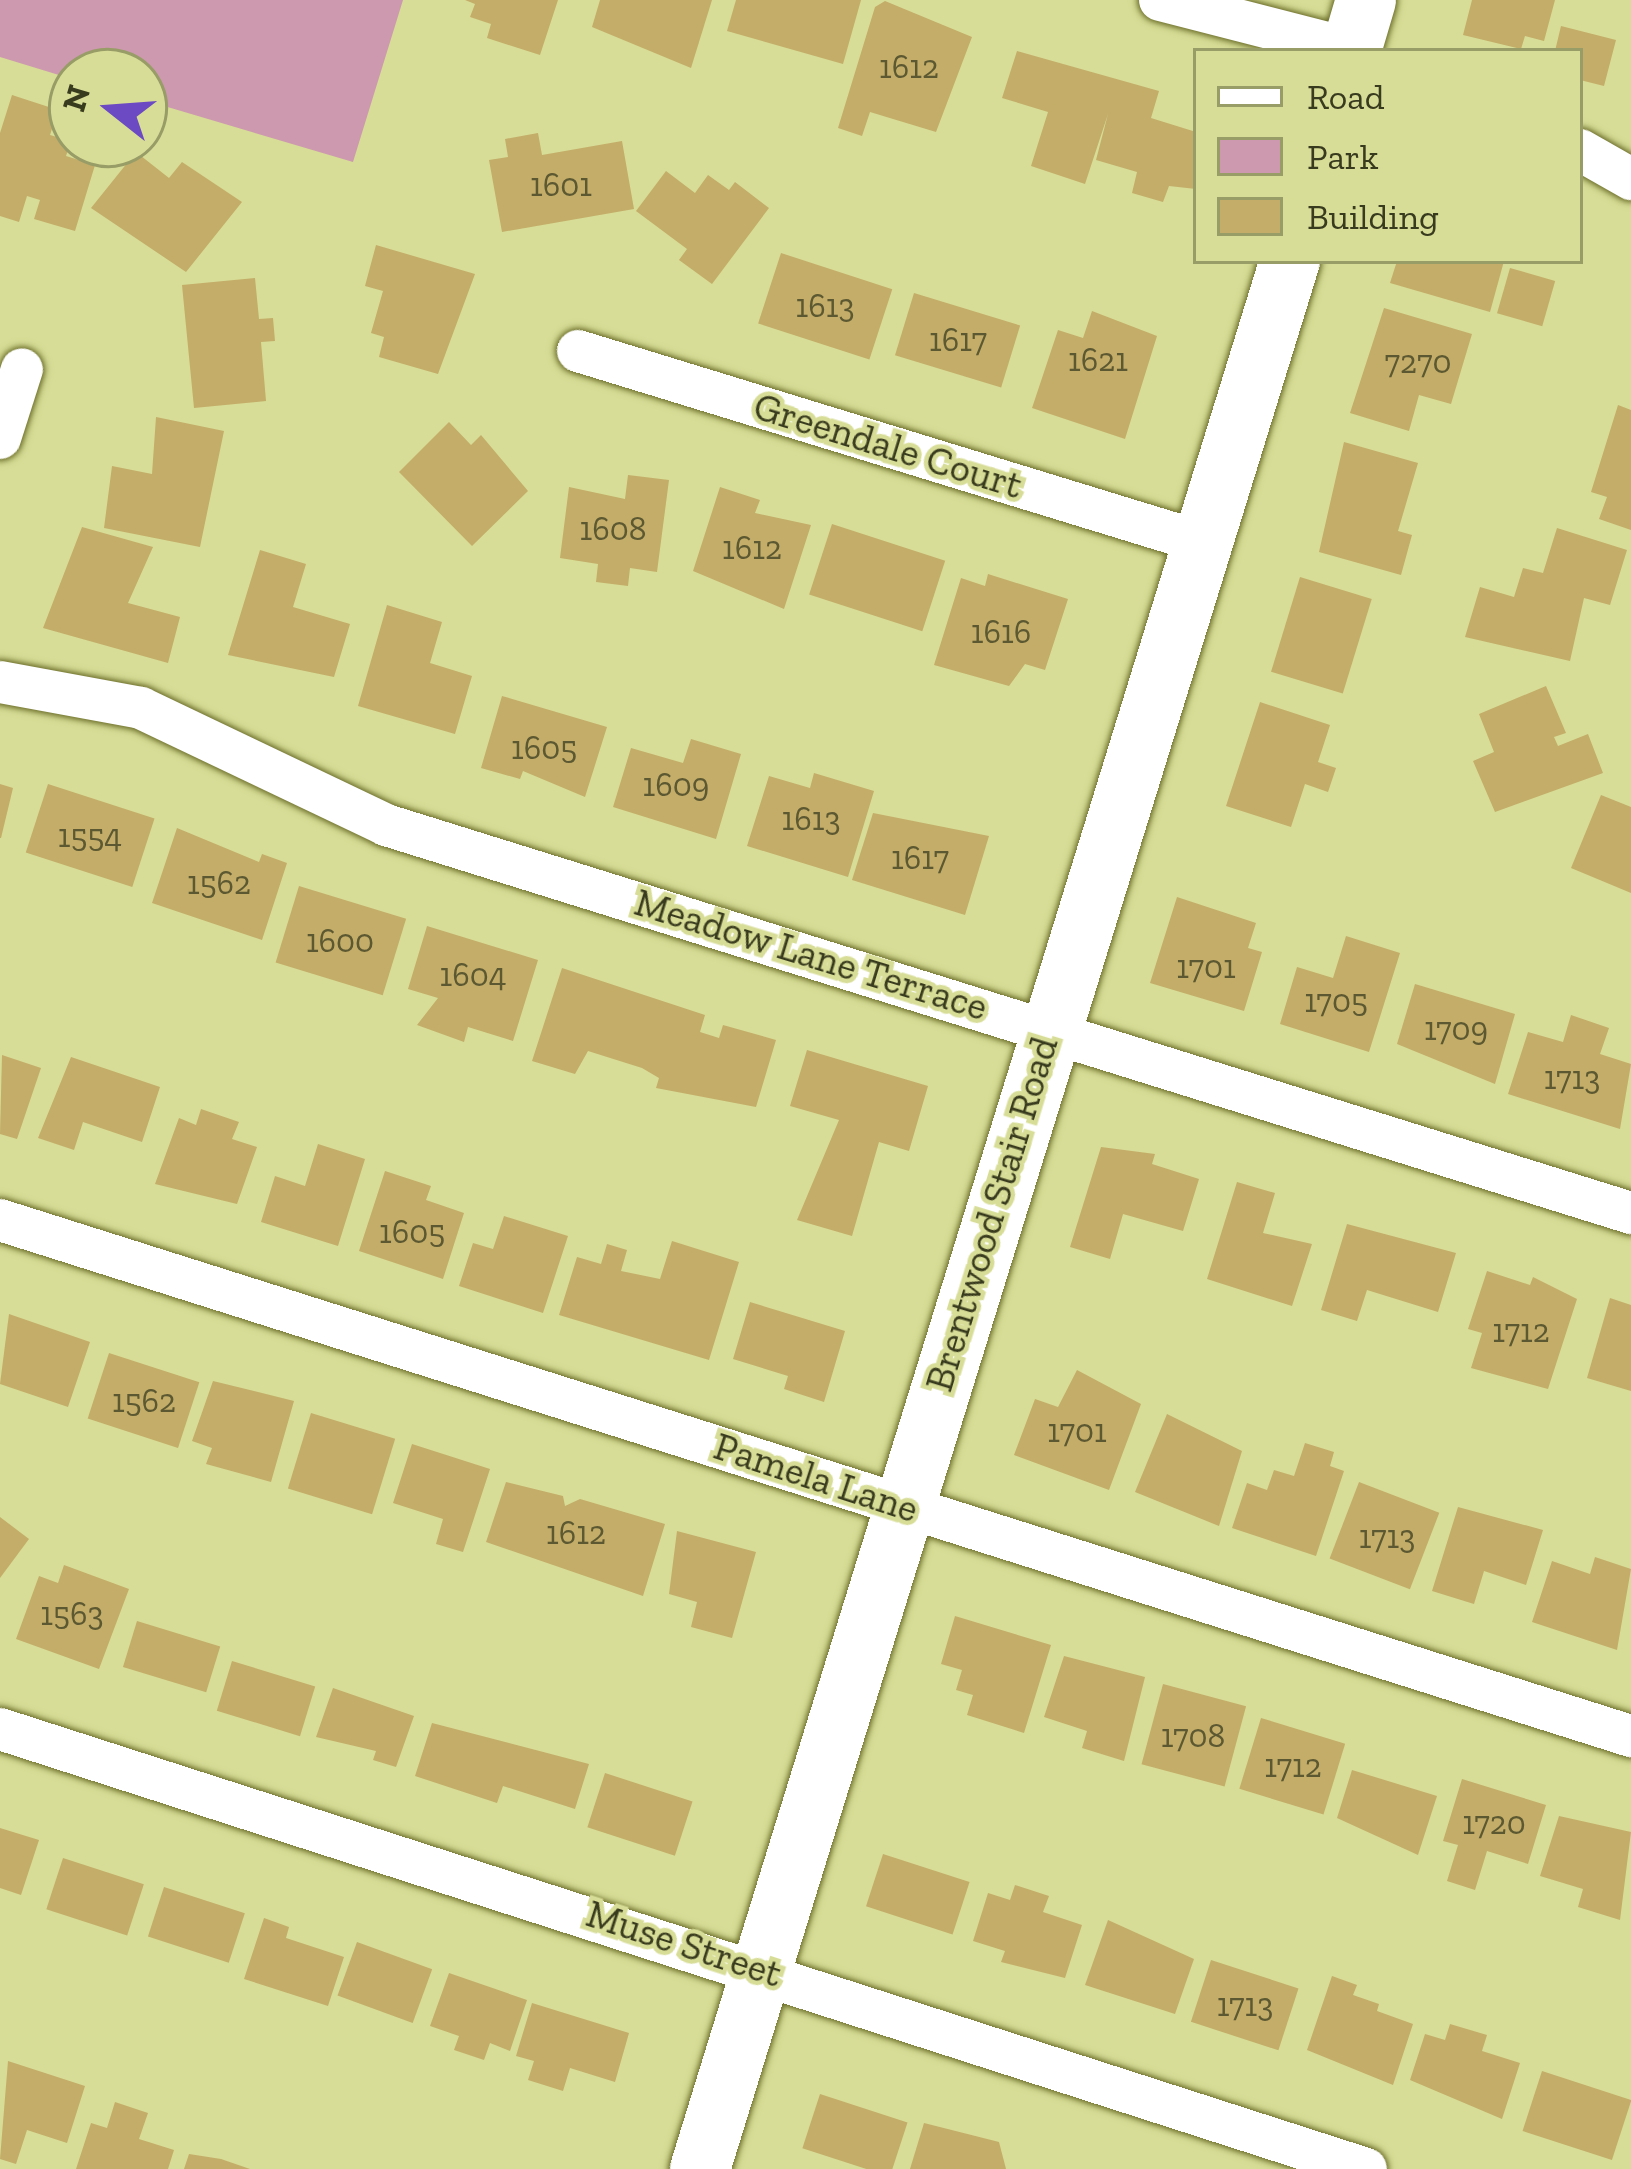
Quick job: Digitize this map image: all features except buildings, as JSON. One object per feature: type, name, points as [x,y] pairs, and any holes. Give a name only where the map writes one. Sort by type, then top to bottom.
[{"type":"main road","name":"Brentwood Stair Road","points":[[700,2169],[1198,541],[1289,264]]},
{"type":"street","points":[[1160,0],[1357,38]]},
{"type":"street","points":[[1583,152],[1631,178]]},
{"type":"street","name":"Greendale Court","points":[[578,351],[1198,541]]},
{"type":"street","points":[[0,438],[22,369]]},
{"type":"street","name":"Meadow Lane Terrace","points":[[0,682],[141,708],[386,825],[1631,1213]]},
{"type":"street","name":"Pamela Lane","points":[[0,1220],[1631,1736]]},
{"type":"street","name":"Muse Street","points":[[0,1729],[761,1970],[1366,2169]]},
{"type":"green space","points":[[0,0],[403,0],[353,162],[168,107],[168,48],[48,48],[48,72],[0,57]]}]
